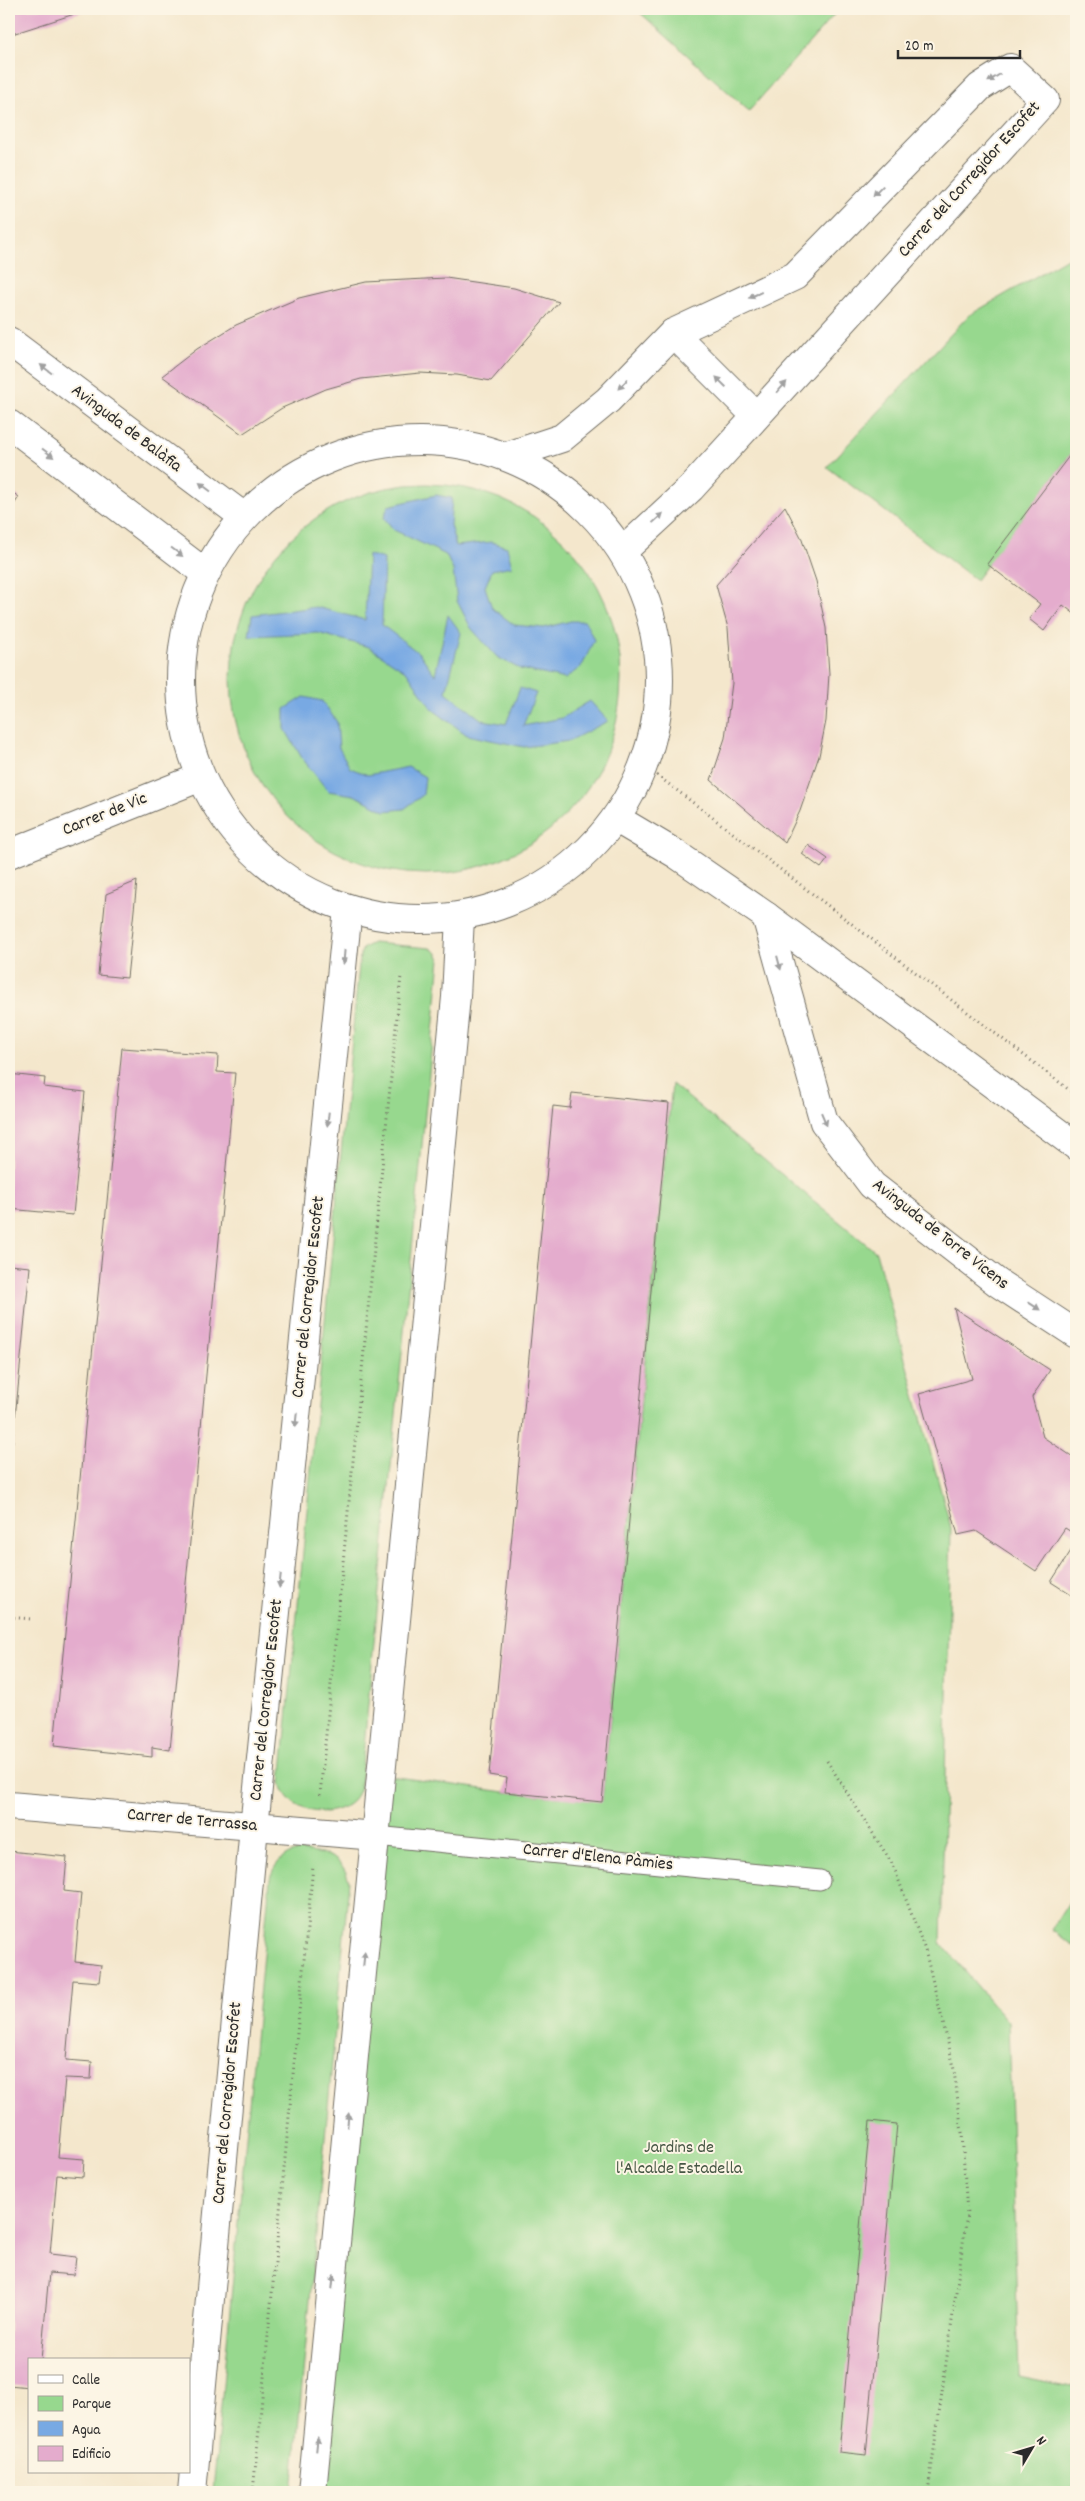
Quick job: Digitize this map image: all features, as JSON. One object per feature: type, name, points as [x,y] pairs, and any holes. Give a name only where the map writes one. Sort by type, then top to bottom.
[{"type":"street","name":"Carrer del Corregidor Escofet","points":[[507,456],[562,438],[608,400],[672,334],[795,276],[980,87],[1010,68],[1045,100],[691,488],[623,551]]},
{"type":"street","points":[[672,334],[756,416]]},
{"type":"street","name":"Avinguda de Balàfia","points":[[9,341],[244,517]]},
{"type":"street","points":[[9,424],[205,573]]},
{"type":"street","points":[[422,439],[507,456],[572,494],[623,551],[653,619],[661,693],[645,766],[617,819],[574,866],[521,899],[460,917],[404,919],[348,909],[287,879],[237,834],[201,777],[184,718],[181,657],[194,598],[205,573],[244,517],[263,498],[337,454],[422,439]]},
{"type":"street","name":"Carrer de Vic","points":[[9,854],[201,777]]},
{"type":"street","points":[[617,819],[676,854],[766,916],[1076,1146]]},
{"type":"street","name":"Carrer del Corregidor Escofet","points":[[192,2492],[254,1826],[348,909]]},
{"type":"street","name":"Avinguda de Torre Vicens","points":[[766,916],[824,1122],[872,1185],[998,1283],[1076,1334]]},
{"type":"street","points":[[312,2492],[456,989],[460,917]]},
{"type":"street","name":"Carrer de Terrassa","points":[[9,1806],[376,1836]]},
{"type":"lane","name":"Carrer d'Elena Pàmies","points":[[376,1836],[820,1880]]},
{"type":"path","points":[[645,766],[1076,1095]]},
{"type":"path","points":[[319,1801],[402,976]]},
{"type":"path","points":[[9,1617],[31,1619]]},
{"type":"path","points":[[826,1761],[893,1865],[925,1950],[953,2063],[962,2133],[967,2214],[928,2492]]},
{"type":"path","points":[[253,2492],[313,1862]]},
{"type":"green space","points":[[636,9],[839,9],[749,111]]},
{"type":"green space","points":[[1076,253],[1076,447],[976,580],[827,467],[968,316]]},
{"type":"green space","points":[[426,484],[464,488],[483,492],[501,499],[534,517],[564,541],[588,571],[606,604],[613,622],[617,641],[621,679],[617,717],[613,736],[606,754],[588,787],[564,817],[534,841],[501,859],[483,866],[464,870],[426,874],[388,870],[369,866],[351,859],[318,841],[288,817],[264,787],[246,754],[239,736],[235,717],[231,679],[235,641],[239,622],[246,604],[264,571],[288,541],[318,517],[351,499],[369,492],[388,488]]},
{"type":"green space","points":[[373,943],[430,948],[437,953],[440,959],[360,1787],[354,1799],[344,1807],[332,1811],[319,1812],[306,1809],[294,1803],[286,1794],[281,1782],[360,955],[363,948]]},
{"type":"green space","name":"Jardins de l'Alcalde Estadella","points":[[672,1084],[876,1252],[951,1528],[941,1943],[1008,2022],[1019,2376],[1076,2388],[1076,2478],[1071,2492],[312,2492],[382,1775],[505,1792],[602,1801]]},
{"type":"green space","points":[[299,1851],[324,1854],[336,1860],[346,1872],[349,1881],[292,2492],[213,2492],[270,1879],[280,1860],[289,1854]]},
{"type":"green space","points":[[1076,1891],[1076,1947],[1051,1930]]},
{"type":"water","points":[[436,495],[452,498],[450,525],[456,546],[491,542],[507,547],[512,566],[492,570],[485,587],[492,608],[514,625],[544,628],[571,621],[585,621],[594,640],[582,666],[565,679],[520,669],[497,657],[471,628],[457,601],[453,570],[446,555],[394,530],[384,518],[388,506]]},
{"type":"water","points":[[368,555],[384,559],[382,625],[420,654],[435,675],[448,615],[461,633],[446,692],[482,720],[506,724],[520,688],[536,693],[523,726],[562,718],[590,701],[608,721],[569,741],[524,747],[467,735],[432,709],[407,672],[369,647],[318,633],[249,636],[252,615],[316,607],[365,620]]},
{"type":"water","points":[[304,697],[322,701],[337,722],[339,748],[350,768],[368,775],[408,767],[425,777],[423,795],[404,809],[385,811],[354,795],[328,791],[302,758],[285,729],[285,709]]},
{"type":"building","points":[[9,9],[90,9],[9,35]]},
{"type":"building","points":[[446,278],[514,288],[559,302],[491,381],[457,375],[420,373],[361,379],[326,389],[282,408],[242,434],[162,376],[197,349],[236,325],[299,298],[366,282]]},
{"type":"building","points":[[1076,447],[1076,615],[1063,605],[1044,631],[1029,619],[1040,604],[987,564]]},
{"type":"building","points":[[9,490],[19,497],[9,512]]},
{"type":"building","points":[[785,506],[801,537],[816,581],[826,628],[829,674],[826,721],[819,756],[800,811],[785,843],[711,780],[725,738],[732,683],[728,628],[716,585]]},
{"type":"building","points":[[808,845],[828,859],[821,868],[802,854]]},
{"type":"building","points":[[137,881],[127,978],[98,975],[106,894]]},
{"type":"building","points":[[122,1048],[218,1055],[217,1072],[235,1073],[170,1750],[152,1747],[152,1757],[54,1746]]},
{"type":"building","points":[[9,1074],[45,1078],[44,1087],[85,1092],[73,1215],[9,1209]]},
{"type":"building","points":[[572,1093],[669,1103],[602,1802],[505,1792],[507,1778],[489,1775],[553,1106],[570,1108]]},
{"type":"building","points":[[9,1265],[30,1267],[11,1459],[9,1458]]},
{"type":"building","points":[[954,1308],[1050,1370],[1032,1397],[1043,1437],[1076,1459],[1076,1535],[1065,1528],[1036,1571],[976,1531],[958,1535],[919,1394],[972,1379]]},
{"type":"building","points":[[1076,1543],[1076,1598],[1051,1582]]},
{"type":"building","points":[[9,1851],[67,1857],[64,1891],[81,1893],[75,1962],[101,1965],[99,1982],[73,1980],[66,2060],[92,2062],[91,2079],[65,2078],[58,2157],[84,2159],[83,2177],[57,2175],[50,2254],[76,2257],[74,2275],[49,2273],[41,2358],[28,2358],[28,2387],[9,2385]]},
{"type":"building","points":[[870,2121],[897,2124],[866,2455],[839,2452]]}]
